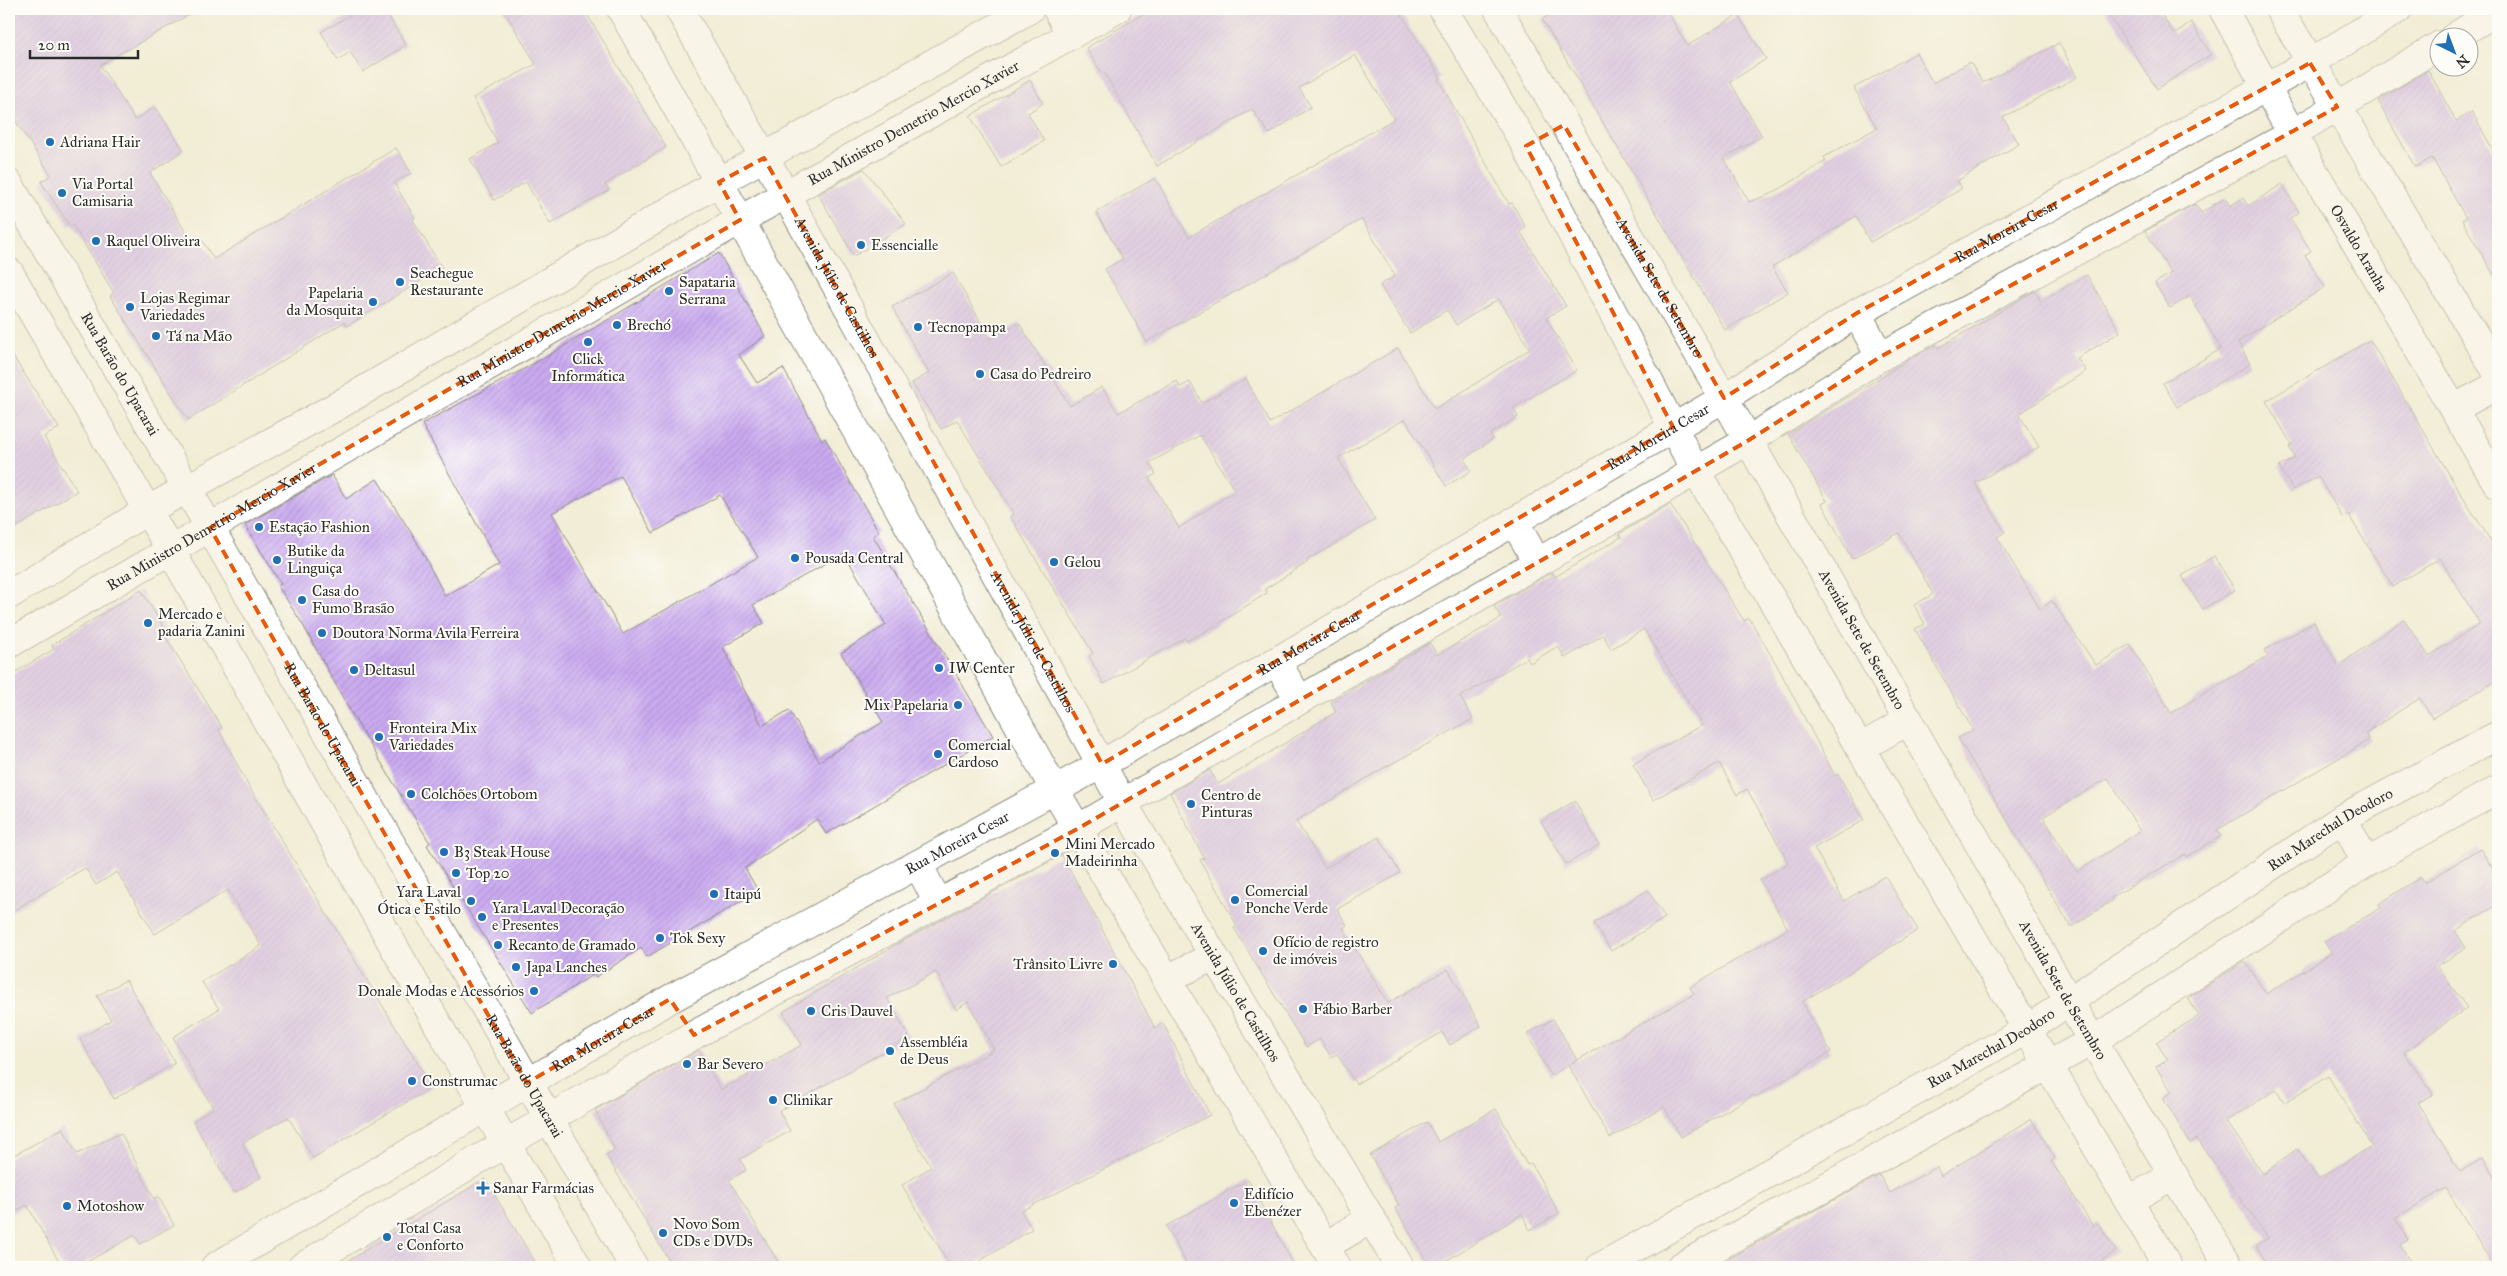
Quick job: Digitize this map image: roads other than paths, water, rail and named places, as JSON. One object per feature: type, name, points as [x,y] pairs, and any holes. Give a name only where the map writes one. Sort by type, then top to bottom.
[{"type":"street","name":"Avenida Júlio de Castilhos","points":[[679,9],[786,195],[1122,802],[1400,1267]]},
{"type":"street","points":[[9,595],[148,510],[188,490],[337,406],[719,182],[1030,9]]},
{"type":"street","points":[[1057,9],[1070,34]]},
{"type":"street","name":"Rua Ministro Demetrio Mercio Xavier","points":[[9,644],[740,220],[1116,9]]},
{"type":"street","points":[[1443,9],[1526,146],[1695,470],[2168,1267]]},
{"type":"street","name":"Avenida Sete de Setembro","points":[[1498,9],[1749,440],[2068,1000],[2094,1040],[2229,1267]]},
{"type":"street","name":"Osvaldo Aranha","points":[[2223,9],[2292,134],[2498,485]]},
{"type":"street","points":[[2279,9],[2336,107],[2498,374]]},
{"type":"street","name":"Rua Moreira Cesar","points":[[215,1267],[670,999],[1102,764],[1724,398],[1857,312],[2310,63],[2398,9]]},
{"type":"street","points":[[2469,28],[2498,10]]},
{"type":"street","points":[[632,12],[719,182],[1054,789],[1331,1257],[1371,1219]]},
{"type":"street","points":[[302,1267],[507,1143],[694,1035],[1078,828],[1749,440],[1880,357],[2292,134],[2430,51]]},
{"type":"street","points":[[1526,146],[1564,125]]},
{"type":"street","name":"Rua Barão do Upacarai","points":[[9,184],[210,528],[634,1267]]},
{"type":"street","points":[[9,272],[171,550],[485,1108],[578,1267]]},
{"type":"street","points":[[1857,312],[1880,357]]},
{"type":"street","points":[[2453,409],[2498,385]]},
{"type":"street","points":[[337,406],[357,443]]},
{"type":"street","points":[[1514,521],[1537,562]]},
{"type":"street","points":[[1276,661],[1299,699]]},
{"type":"street","points":[[1860,748],[1909,720]]},
{"type":"street","name":"Rua Marechal Deodoro","points":[[1604,1266],[2026,1030],[2068,1000],[2343,818],[2498,735]]},
{"type":"street","points":[[1680,1267],[2094,1040],[2366,864],[2498,789]]},
{"type":"street","points":[[2343,818],[2366,864]]},
{"type":"street","points":[[918,864],[938,903]]},
{"type":"street","points":[[1167,978],[1214,956]]},
{"type":"street","points":[[670,999],[694,1035]]},
{"type":"street","points":[[2128,1200],[2174,1175]]},
{"type":"street","points":[[1757,1181],[1776,1214]]},
{"type":"place","name":"Adriana Hair","points":[[50,142]]},
{"type":"place","name":"Via Portal Camisaria","points":[[62,193]]},
{"type":"place","name":"Raquel Oliveira","points":[[96,241]]},
{"type":"place","name":"Essencialle","points":[[861,245]]},
{"type":"place","name":"Seachegue Restaurante","points":[[400,282]]},
{"type":"place","name":"Sapataria Serrana","points":[[669,291]]},
{"type":"place","name":"Papelaria da Mosquita","points":[[373,302]]},
{"type":"place","name":"Lojas Regimar Variedades","points":[[130,307]]},
{"type":"place","name":"Brechó","points":[[617,325]]},
{"type":"place","name":"Tecnopampa","points":[[918,327]]},
{"type":"place","name":"Tá na Mão","points":[[156,336]]},
{"type":"place","name":"Click Informática","points":[[588,342]]},
{"type":"place","name":"Casa do Pedreiro","points":[[980,374]]},
{"type":"place","name":"Estação Fashion","points":[[259,527]]},
{"type":"place","name":"Pousada Central","points":[[795,558]]},
{"type":"place","name":"Butike da Linguiça","points":[[277,560]]},
{"type":"place","name":"Gelou","points":[[1054,562]]},
{"type":"place","name":"Casa do Fumo Brasão","points":[[302,600]]},
{"type":"place","name":"Mercado e padaria Zanini","points":[[148,623]]},
{"type":"place","name":"Doutora Norma Avila Ferreira","points":[[322,633]]},
{"type":"place","name":"IW Center","points":[[939,668]]},
{"type":"place","name":"Deltasul","points":[[354,670]]},
{"type":"place","name":"Mix Papelaria","points":[[958,705]]},
{"type":"place","name":"Fronteira Mix Variedades","points":[[379,737]]},
{"type":"place","name":"Comercial Cardoso","points":[[938,754]]},
{"type":"place","name":"Colchões Ortobom","points":[[411,794]]},
{"type":"place","name":"Centro de Pinturas","points":[[1191,804]]},
{"type":"place","name":"B3 Steak House","points":[[444,852]]},
{"type":"place","name":"Mini Mercado Madeirinha","points":[[1055,853]]},
{"type":"place","name":"Top 20","points":[[456,873]]},
{"type":"place","name":"Itaipú","points":[[714,894]]},
{"type":"place","name":"Comercial Ponche Verde","points":[[1235,900]]},
{"type":"place","name":"Yara Laval Ótica e Estilo","points":[[471,901]]},
{"type":"place","name":"Yara Laval Decoração e Presentes","points":[[482,917]]},
{"type":"place","name":"Tok Sexy","points":[[660,938]]},
{"type":"place","name":"Recanto de Gramado","points":[[498,945]]},
{"type":"place","name":"Ofício de registro de imóveis","points":[[1263,951]]},
{"type":"place","name":"Trânsito Livre","points":[[1113,964]]},
{"type":"place","name":"Japa Lanches","points":[[516,967]]},
{"type":"place","name":"Donale Modas e Acessórios","points":[[534,991]]},
{"type":"place","name":"Fábio Barber","points":[[1303,1009]]},
{"type":"place","name":"Cris Dauvel","points":[[811,1011]]},
{"type":"place","name":"Assembléia de Deus","points":[[890,1051]]},
{"type":"place","name":"Bar Severo","points":[[687,1064]]},
{"type":"place","name":"Construmac","points":[[412,1081]]},
{"type":"place","name":"Clinikar","points":[[773,1100]]},
{"type":"place","name":"Sanar Farmácias","points":[[483,1188]]},
{"type":"place","name":"Edifício Ebenézer","points":[[1234,1203]]},
{"type":"place","name":"Motoshow","points":[[67,1206]]},
{"type":"place","name":"Novo Som CDs e DVDs","points":[[663,1233]]},
{"type":"place","name":"Total Casa e Conforto","points":[[387,1237]]}]
